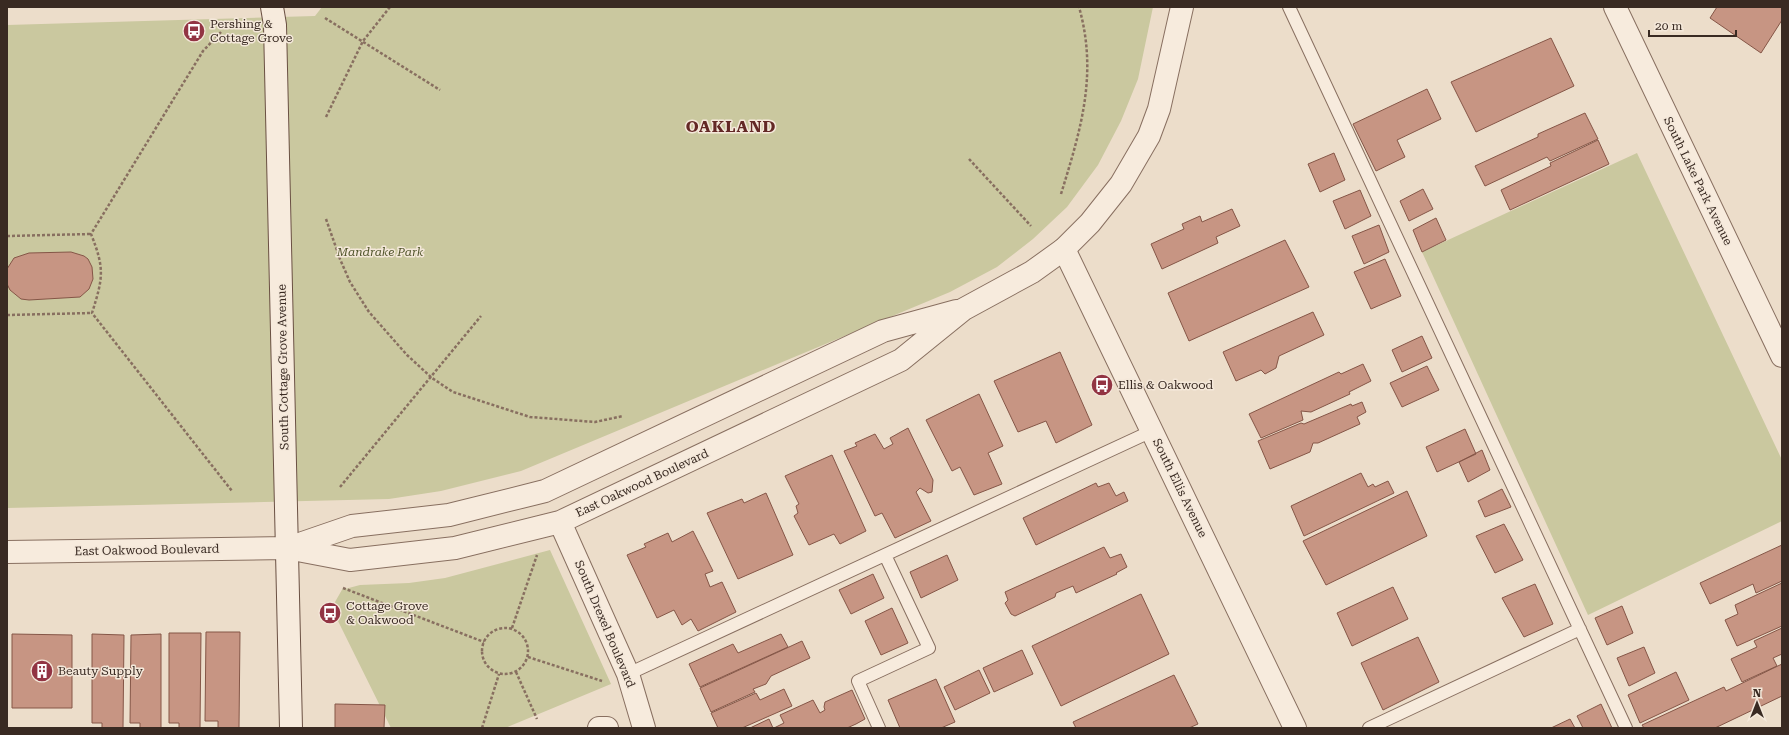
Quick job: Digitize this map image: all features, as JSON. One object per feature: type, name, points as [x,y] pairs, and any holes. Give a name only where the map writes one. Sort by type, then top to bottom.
[{"type":"street","name":"South Cottage Grove Avenue","points":[[272,7],[275,25],[291,728]]},
{"type":"street","name":"East Oakwood Boulevard","points":[[7,552],[287,548],[350,560],[455,548],[560,522],[901,360],[964,309],[1032,272],[1064,249],[1090,223],[1120,184],[1149,136],[1159,108],[1182,7]]},
{"type":"street","name":"South Lake Park Avenue","points":[[1615,7],[1782,356]]},
{"type":"street","name":"South Ellis Avenue","points":[[1064,249],[1295,728]]},
{"type":"street","name":"East Oakwood Boulevard","points":[[287,548],[352,526],[449,515],[545,491],[883,331],[964,309]]},
{"type":"street","name":"South Drexel Boulevard","points":[[560,522],[628,674],[644,728]]},
{"type":"street","points":[[600,728],[607,728]]},
{"type":"lane","points":[[1289,7],[1626,728]]},
{"type":"lane","points":[[628,674],[1152,431]]},
{"type":"lane","points":[[879,728],[858,681],[929,648],[885,555]]},
{"type":"lane","points":[[1369,728],[1580,629]]},
{"type":"path","points":[[326,117],[363,41],[390,7]]},
{"type":"path","points":[[1061,194],[1082,121],[1087,89],[1086,47],[1079,7]]},
{"type":"path","points":[[325,18],[440,90]]},
{"type":"path","points":[[91,234],[203,51],[221,32]]},
{"type":"path","points":[[969,159],[1031,226]]},
{"type":"path","points":[[326,219],[340,260],[350,282],[369,312],[407,355],[432,378],[453,392],[530,417],[572,422],[595,422],[622,416]]},
{"type":"path","points":[[7,236],[91,234]]},
{"type":"path","points":[[91,234],[98,250],[102,267],[101,286],[92,313]]},
{"type":"path","points":[[7,315],[92,313]]},
{"type":"path","points":[[92,313],[232,491]]},
{"type":"path","points":[[340,487],[432,378],[481,316]]},
{"type":"path","points":[[512,628],[538,552]]},
{"type":"path","points":[[343,588],[484,642]]},
{"type":"path","points":[[512,628],[524,636],[529,650],[528,657],[526,663],[516,672],[505,675],[500,674],[488,667],[484,661],[482,648],[484,642],[492,632],[498,629],[512,628]]},
{"type":"path","points":[[528,657],[603,682]]},
{"type":"path","points":[[516,672],[537,719]]},
{"type":"path","points":[[482,728],[500,674]]},
{"type":"green space","name":"Mandrake Park","points":[[322,7],[1153,7],[1138,79],[1121,121],[1098,165],[1067,207],[1033,239],[997,267],[950,292],[521,471],[441,491],[389,499],[7,508],[7,25],[315,16]]},
{"type":"green space","points":[[1637,153],[1782,460],[1782,521],[1588,615],[1422,252]]},
{"type":"green space","points":[[550,550],[611,684],[505,728],[391,728],[337,619],[335,602],[343,588],[345,589],[360,585],[409,583],[445,578]]},
{"type":"building","points":[[1717,7],[1782,7],[1782,20],[1761,53],[1710,18]]},
{"type":"building","points":[[1551,38],[1574,86],[1476,132],[1451,82]]},
{"type":"building","points":[[1427,89],[1441,119],[1397,140],[1405,157],[1376,171],[1353,124]]},
{"type":"building","points":[[1585,113],[1598,139],[1550,161],[1547,157],[1485,186],[1475,166],[1538,137],[1538,134]]},
{"type":"building","points":[[1598,140],[1609,164],[1510,210],[1501,190],[1551,166],[1550,163]]},
{"type":"building","points":[[1334,153],[1345,180],[1320,192],[1308,164]]},
{"type":"building","points":[[1423,189],[1433,209],[1409,221],[1400,201]]},
{"type":"building","points":[[1360,190],[1371,216],[1345,229],[1333,201]]},
{"type":"building","points":[[1232,209],[1240,226],[1216,237],[1218,243],[1162,269],[1151,244],[1184,229],[1182,224],[1200,216],[1202,222]]},
{"type":"building","points":[[1436,218],[1446,240],[1422,252],[1413,230]]},
{"type":"building","points":[[1379,225],[1389,252],[1364,264],[1352,236]]},
{"type":"building","points":[[1285,240],[1309,287],[1189,341],[1168,293]]},
{"type":"building","points":[[71,252],[84,256],[88,259],[92,267],[93,279],[89,289],[80,297],[29,300],[21,299],[10,290],[7,284],[7,269],[14,258],[29,253]]},
{"type":"building","points":[[1385,259],[1401,296],[1371,309],[1354,272]]},
{"type":"building","points":[[1313,312],[1324,335],[1279,356],[1276,368],[1265,374],[1261,370],[1236,381],[1223,352]]},
{"type":"building","points":[[1422,336],[1432,358],[1402,372],[1392,350]]},
{"type":"building","points":[[1060,352],[1092,425],[1056,443],[1046,421],[1018,432],[994,381]]},
{"type":"building","points":[[1363,364],[1371,381],[1349,392],[1350,394],[1311,412],[1301,411],[1303,420],[1261,438],[1249,414],[1339,372],[1341,374]]},
{"type":"building","points":[[1427,366],[1439,390],[1402,407],[1390,383]]},
{"type":"building","points":[[979,394],[1003,446],[988,453],[1002,484],[974,495],[960,467],[952,471],[926,420]]},
{"type":"building","points":[[1362,402],[1366,412],[1357,417],[1360,424],[1318,443],[1313,443],[1310,452],[1270,469],[1258,441],[1301,423],[1304,424],[1351,404],[1352,406]]},
{"type":"building","points":[[908,428],[933,480],[932,492],[928,493],[920,488],[916,492],[931,521],[895,538],[882,513],[875,516],[844,451],[857,446],[855,443],[875,434],[884,449],[893,444],[890,438]]},
{"type":"building","points":[[1465,429],[1476,454],[1437,472],[1426,447]]},
{"type":"building","points":[[1482,450],[1490,470],[1468,482],[1459,462]]},
{"type":"building","points":[[832,455],[866,531],[840,544],[834,534],[809,545],[794,516],[798,513],[796,506],[799,504],[785,476]]},
{"type":"building","points":[[1361,473],[1368,487],[1373,484],[1375,487],[1388,481],[1394,493],[1304,536],[1291,506]]},
{"type":"building","points":[[1096,483],[1098,487],[1109,483],[1116,496],[1124,492],[1128,501],[1036,545],[1023,518]]},
{"type":"building","points":[[1502,489],[1511,507],[1485,517],[1478,501]]},
{"type":"building","points":[[1407,491],[1427,536],[1326,585],[1303,541]]},
{"type":"building","points":[[766,493],[793,555],[738,579],[707,513],[742,499],[744,503]]},
{"type":"building","points":[[1504,524],[1523,560],[1495,573],[1476,536]]},
{"type":"building","points":[[693,531],[713,571],[705,574],[710,587],[722,582],[736,612],[698,631],[691,619],[682,625],[674,610],[657,618],[627,555],[646,547],[644,544],[668,533],[672,542]]},
{"type":"building","points":[[1782,545],[1782,581],[1756,593],[1753,584],[1710,604],[1700,583]]},
{"type":"building","points":[[1104,547],[1110,558],[1121,554],[1127,567],[1116,573],[1117,574],[1076,593],[1073,586],[1056,593],[1055,597],[1015,616],[1011,614],[1005,603],[1008,600],[1005,592]]},
{"type":"building","points":[[947,555],[958,580],[921,598],[910,572]]},
{"type":"building","points":[[873,574],[884,598],[851,614],[839,590]]},
{"type":"building","points":[[1782,583],[1782,626],[1737,646],[1725,620],[1738,614],[1735,605]]},
{"type":"building","points":[[1535,584],[1553,624],[1524,637],[1502,598]]},
{"type":"building","points":[[1393,587],[1408,619],[1352,646],[1337,613]]},
{"type":"building","points":[[1141,594],[1169,654],[1061,706],[1032,646]]},
{"type":"building","points":[[1622,606],[1633,633],[1607,645],[1595,618]]},
{"type":"building","points":[[892,608],[908,643],[881,655],[865,621]]},
{"type":"building","points":[[1782,628],[1782,654],[1773,658],[1777,666],[1742,682],[1731,659],[1757,647],[1754,641]]},
{"type":"building","points":[[206,632],[240,632],[239,728],[218,728],[218,721],[205,721]]},
{"type":"building","points":[[169,633],[201,633],[200,728],[179,728],[179,723],[169,723]]},
{"type":"building","name":"Beauty Supply","points":[[12,634],[72,635],[72,708],[12,708]]},
{"type":"building","points":[[92,634],[124,635],[123,728],[102,728],[102,723],[92,723]]},
{"type":"building","points":[[161,634],[161,728],[140,728],[140,723],[130,723],[131,635]]},
{"type":"building","points":[[781,634],[788,647],[700,687],[689,664],[733,644],[738,653]]},
{"type":"building","points":[[1418,637],[1439,682],[1383,710],[1361,663]]},
{"type":"building","points":[[802,641],[810,658],[771,676],[766,684],[753,689],[755,692],[711,712],[700,688]]},
{"type":"building","points":[[1644,647],[1655,673],[1629,686],[1617,658]]},
{"type":"building","points":[[1022,650],[1033,674],[994,692],[983,668]]},
{"type":"building","points":[[1782,664],[1782,696],[1715,728],[1644,728],[1642,725],[1724,687],[1726,691]]},
{"type":"building","points":[[979,670],[990,693],[955,710],[944,687]]},
{"type":"building","points":[[1676,672],[1689,700],[1640,723],[1628,695]]},
{"type":"building","points":[[1174,675],[1198,724],[1189,728],[1076,728],[1073,722]]},
{"type":"building","points":[[936,679],[955,722],[941,728],[900,728],[888,700]]},
{"type":"building","points":[[784,689],[792,706],[742,728],[718,728],[711,713],[756,693],[760,700]]},
{"type":"building","points":[[852,690],[865,719],[856,724],[847,728],[774,728],[784,723],[780,715],[813,700],[820,713],[825,710],[825,702]]},
{"type":"building","points":[[335,704],[385,705],[384,728],[335,728]]},
{"type":"building","points":[[1601,704],[1612,728],[1583,728],[1577,716]]},
{"type":"building","points":[[769,719],[773,728],[750,728]]},
{"type":"building","points":[[1570,719],[1575,728],[1551,728]]},
{"type":"place","name":"Pershing & Cottage Grove","points":[[194,31]]},
{"type":"place","name":"Ellis & Oakwood","points":[[1102,385]]},
{"type":"place","name":"Cottage Grove & Oakwood","points":[[330,613]]},
{"type":"place","name":"Beauty Supply","points":[[42,671]]},
{"type":"district","name":"OAKLAND","points":[[731,126]]}]
